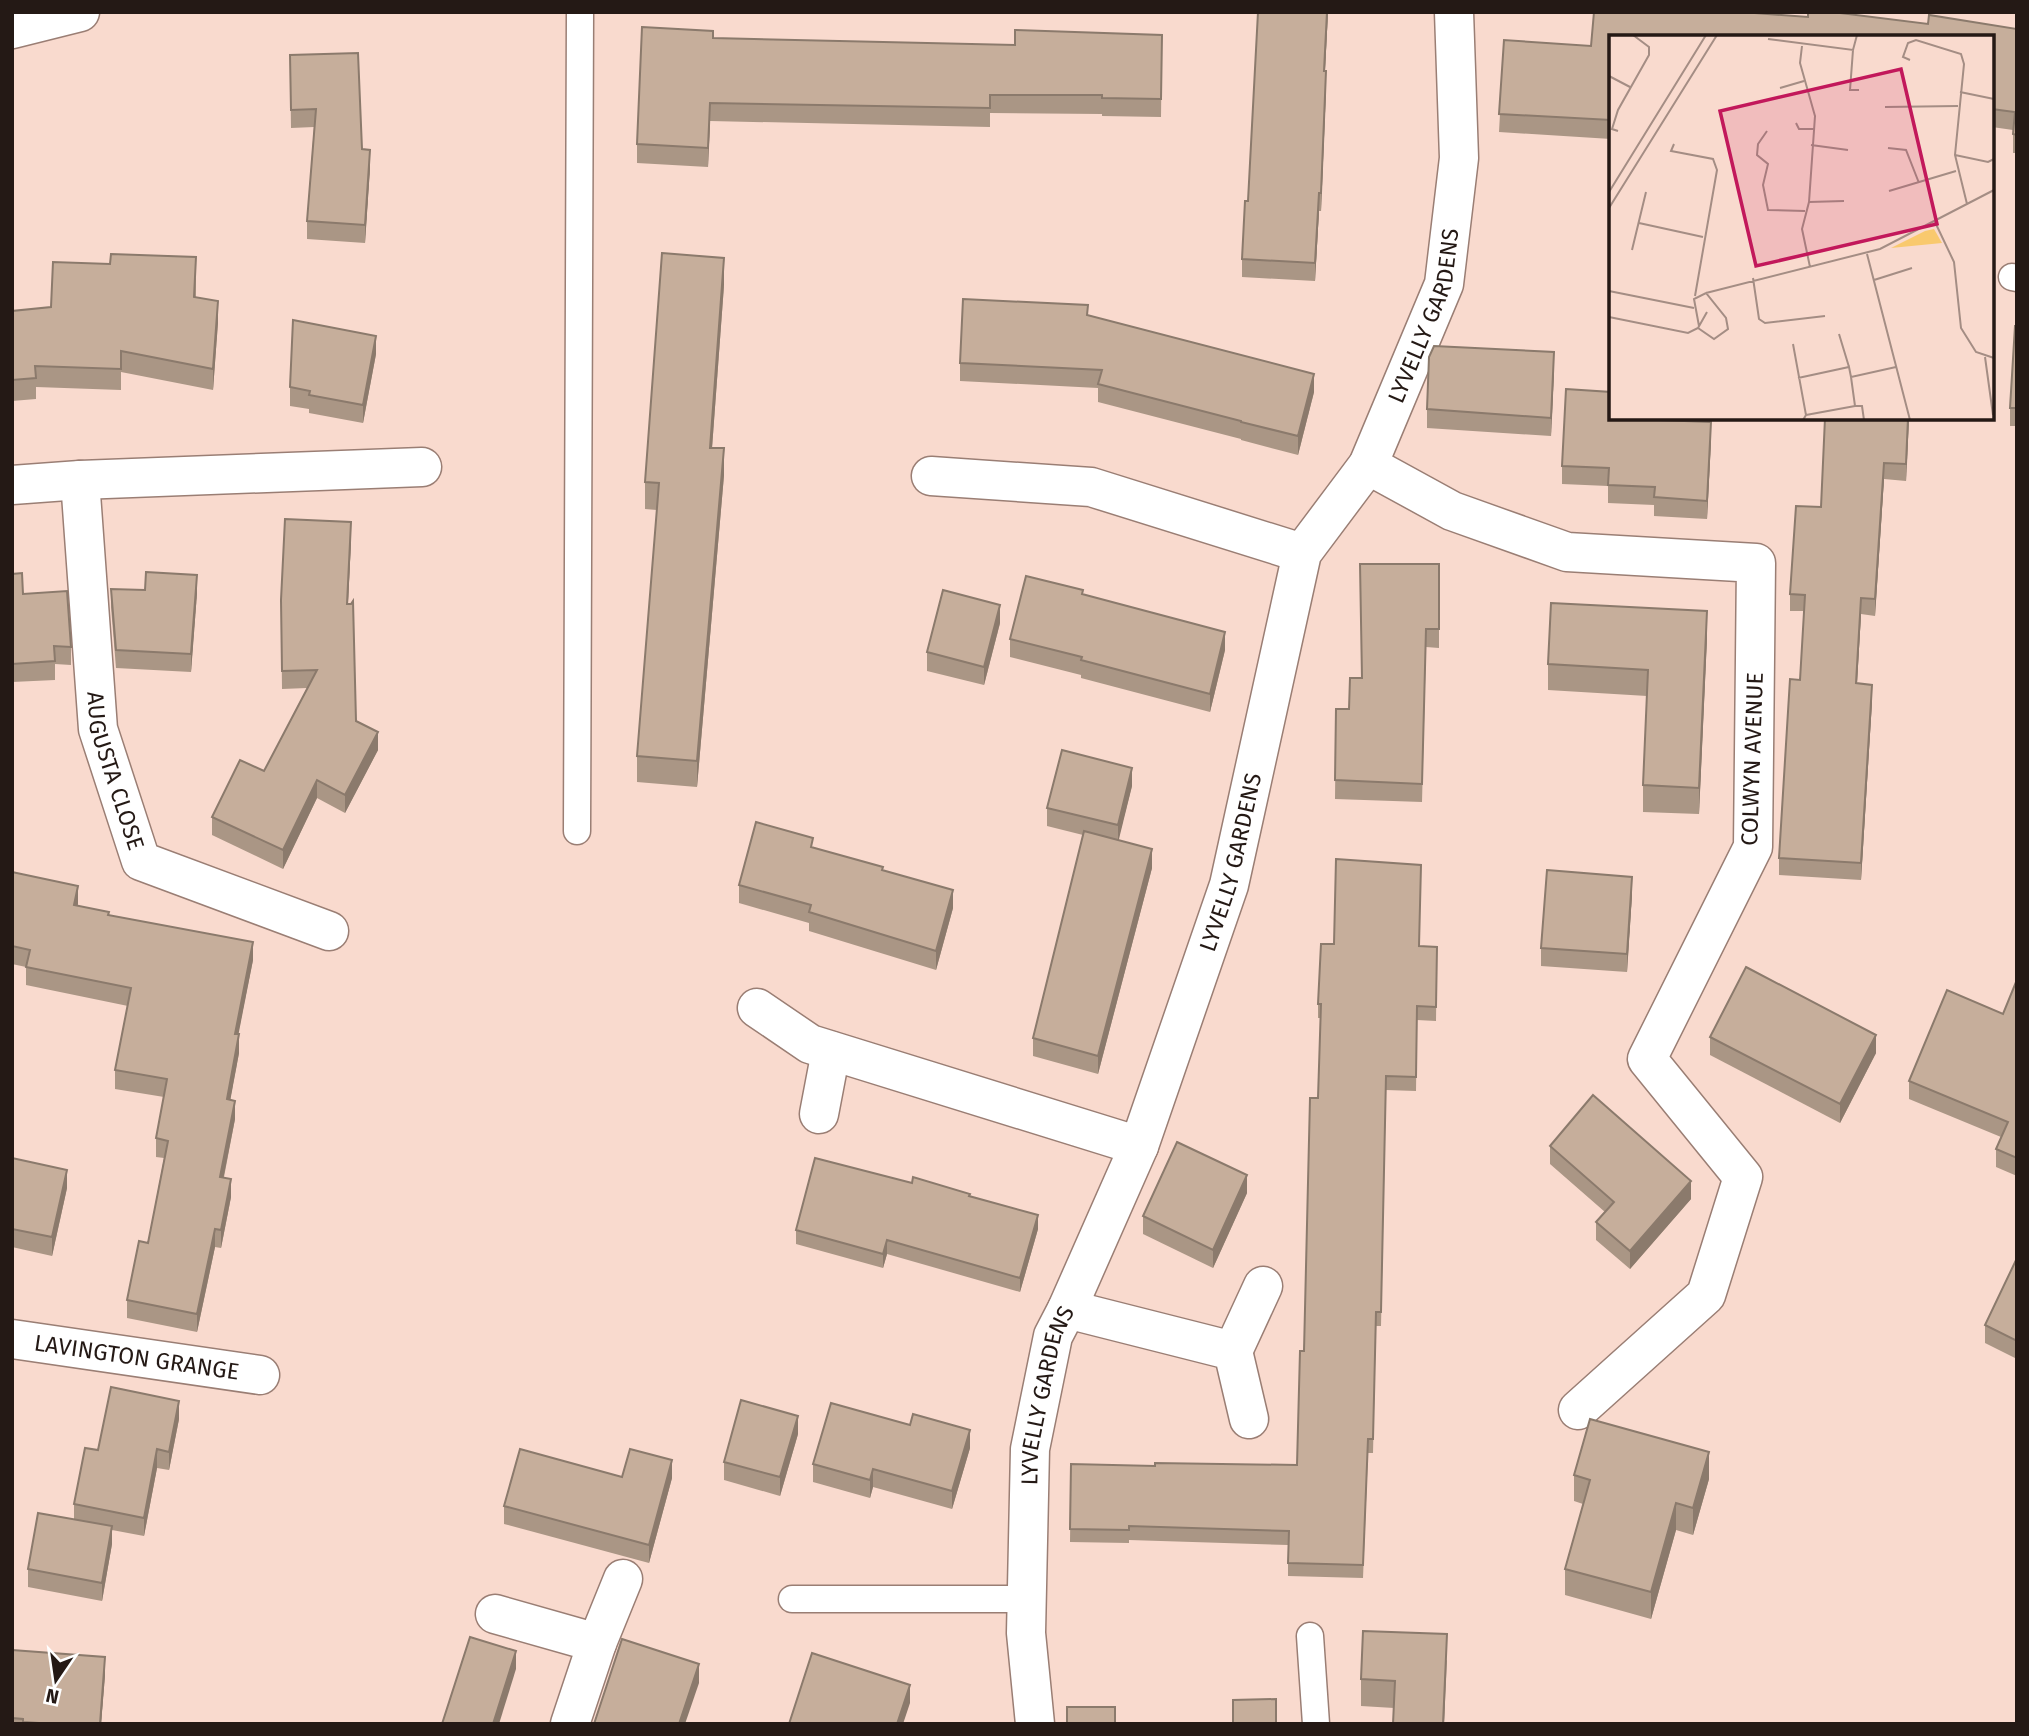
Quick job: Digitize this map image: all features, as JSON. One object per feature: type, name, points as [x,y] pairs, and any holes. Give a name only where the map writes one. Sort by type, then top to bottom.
[{"type":"street","points":[[14,24],[80,12]]},
{"type":"street","name":"LYVELLY GARDENS","points":[[1035,1724],[1026,1633],[1030,1449],[1053,1336],[1139,1146],[1229,886],[1302,552],[1368,465],[1444,284],[1459,158],[1454,12]]},
{"type":"street","name":"COLWYN AVENUE","points":[[1368,465],[1452,511],[1567,552],[1756,563],[1753,847],[1647,1059],[1743,1177],[1706,1295],[1578,1410]]},
{"type":"street","points":[[12,485],[422,467]]},
{"type":"street","points":[[932,476],[1091,488],[1302,552]]},
{"type":"street","name":"AUGUSTA CLOSE","points":[[80,480],[98,729],[141,861],[329,931]]},
{"type":"street","points":[[757,1008],[810,1044],[1139,1146]]},
{"type":"street","points":[[819,1114],[831,1051]]},
{"type":"street","points":[[1249,1419],[1233,1352],[1263,1286]]},
{"type":"street","points":[[1067,1309],[1233,1352]]},
{"type":"street","name":"LAVINGTON GRANGE","points":[[12,1339],[260,1375]]},
{"type":"street","points":[[570,1724],[597,1643],[623,1578]]},
{"type":"street","points":[[495,1614],[597,1643]]},
{"type":"lane","points":[[577,831],[580,12]]},
{"type":"lane","points":[[792,1599],[1027,1599]]},
{"type":"lane","points":[[1310,1636],[1316,1724]]},
{"type":"building","points":[[1258,12],[1327,12],[1321,193],[1315,263],[1242,259],[1245,201],[1248,201]]},
{"type":"building","points":[[1594,12],[1742,12],[1808,17],[1808,12],[1832,12],[1928,24],[1929,15],[2017,29],[2017,135],[2013,134],[2015,112],[1994,109],[1994,35],[1609,35],[1609,120],[1499,114],[1504,40],[1591,46]]},
{"type":"building","points":[[642,27],[713,31],[713,38],[1015,45],[1015,30],[1162,35],[1161,99],[1102,98],[1102,95],[990,95],[990,108],[710,103],[708,148],[637,144]]},
{"type":"building","points":[[358,53],[362,149],[370,150],[365,225],[307,221],[316,109],[291,110],[290,55]]},
{"type":"building","points":[[662,253],[724,258],[710,448],[724,448],[697,761],[637,756],[659,483],[645,482]]},
{"type":"building","points":[[111,254],[196,257],[194,297],[218,301],[213,369],[121,351],[121,369],[35,366],[36,378],[12,380],[12,311],[51,307],[53,262],[110,264]]},
{"type":"building","points":[[963,299],[1088,305],[1087,315],[1314,374],[1298,436],[1098,384],[1102,370],[960,363]]},
{"type":"building","points":[[293,320],[376,336],[363,405],[309,395],[310,391],[290,387]]},
{"type":"building","points":[[2015,326],[2017,408],[2010,408]]},
{"type":"building","points":[[1434,346],[1554,352],[1551,418],[1427,409],[1429,357]]},
{"type":"building","points":[[1566,389],[1609,392],[1609,420],[1711,422],[1707,501],[1654,497],[1655,487],[1608,485],[1609,468],[1562,466]]},
{"type":"building","points":[[1825,420],[1908,420],[1906,464],[1884,463],[1875,599],[1861,598],[1856,683],[1872,685],[1861,863],[1779,858],[1790,679],[1800,680],[1805,595],[1790,594],[1796,506],[1821,507]]},
{"type":"building","points":[[285,519],[351,522],[347,604],[353,601],[356,721],[378,732],[345,795],[317,780],[283,850],[212,817],[240,760],[264,771],[317,670],[282,671],[281,600]]},
{"type":"building","points":[[1360,564],[1439,564],[1439,629],[1426,629],[1422,784],[1335,780],[1336,709],[1349,709],[1350,678],[1362,678]]},
{"type":"building","points":[[146,572],[197,575],[191,654],[116,650],[111,589],[145,590]]},
{"type":"building","points":[[22,573],[23,594],[67,591],[71,647],[54,646],[55,661],[12,664],[12,574]]},
{"type":"building","points":[[1026,576],[1083,590],[1082,594],[1225,632],[1210,694],[1010,639]]},
{"type":"building","points":[[943,590],[1000,605],[984,667],[927,652]]},
{"type":"building","points":[[1551,603],[1707,611],[1699,788],[1643,785],[1648,670],[1548,664]]},
{"type":"building","points":[[1062,750],[1132,768],[1118,825],[1047,808]]},
{"type":"building","points":[[756,822],[813,838],[811,847],[953,890],[936,951],[809,912],[811,905],[739,885]]},
{"type":"building","points":[[1084,831],[1152,849],[1098,1056],[1033,1038]]},
{"type":"building","points":[[1336,859],[1421,865],[1419,946],[1437,947],[1436,1007],[1417,1006],[1416,1077],[1386,1076],[1381,1312],[1376,1312],[1373,1439],[1368,1439],[1363,1565],[1288,1563],[1289,1531],[1129,1526],[1129,1530],[1070,1529],[1071,1464],[1297,1465],[1300,1351],[1304,1351],[1310,1098],[1318,1098],[1321,944],[1334,944]]},
{"type":"building","points":[[1547,870],[1632,877],[1627,954],[1541,948]]},
{"type":"building","points":[[12,872],[78,886],[74,905],[109,912],[108,915],[253,942],[235,1034],[239,1034],[227,1099],[235,1101],[220,1177],[231,1179],[221,1230],[215,1229],[197,1314],[127,1300],[139,1241],[148,1243],[168,1141],[156,1138],[167,1079],[115,1070],[131,988],[26,967],[30,950],[12,946]]},
{"type":"building","points":[[1746,967],[1876,1035],[1840,1104],[1710,1037]]},
{"type":"building","points":[[2016,982],[2017,1158],[1996,1149],[2008,1122],[1909,1081],[1947,990],[2003,1014]]},
{"type":"building","points":[[1593,1095],[1691,1181],[1630,1251],[1596,1222],[1614,1202],[1550,1146]]},
{"type":"building","points":[[1177,1142],[1247,1175],[1213,1250],[1143,1216]]},
{"type":"building","points":[[12,1158],[67,1170],[52,1237],[12,1229]]},
{"type":"building","points":[[815,1158],[912,1183],[913,1177],[1038,1215],[1020,1278],[887,1240],[883,1254],[796,1230]]},
{"type":"building","points":[[2017,1258],[2017,1341],[1985,1325]]},
{"type":"building","points":[[111,1387],[179,1401],[169,1452],[157,1449],[144,1518],[74,1504],[85,1448],[98,1450]]},
{"type":"building","points":[[741,1400],[798,1416],[780,1477],[724,1462]]},
{"type":"building","points":[[831,1403],[910,1425],[913,1414],[970,1430],[952,1491],[873,1469],[870,1480],[813,1464]]},
{"type":"building","points":[[1590,1419],[1709,1452],[1693,1508],[1676,1503],[1651,1592],[1565,1569],[1590,1480],[1574,1475]]},
{"type":"building","points":[[520,1449],[622,1477],[630,1449],[672,1460],[649,1545],[504,1506]]},
{"type":"building","points":[[38,1513],[112,1526],[102,1583],[28,1569]]},
{"type":"building","points":[[1363,1631],[1447,1634],[1443,1724],[1393,1724],[1395,1681],[1361,1679]]},
{"type":"building","points":[[470,1637],[516,1651],[493,1724],[442,1724]]},
{"type":"building","points":[[622,1639],[699,1664],[679,1724],[594,1724]]},
{"type":"building","points":[[12,1650],[105,1657],[100,1724],[23,1722],[23,1719],[12,1718]]},
{"type":"building","points":[[812,1653],[910,1685],[897,1724],[789,1724]]},
{"type":"building","points":[[1276,1699],[1276,1724],[1233,1724],[1233,1700]]},
{"type":"building","points":[[1067,1707],[1115,1707],[1115,1724],[1067,1724]]}]
